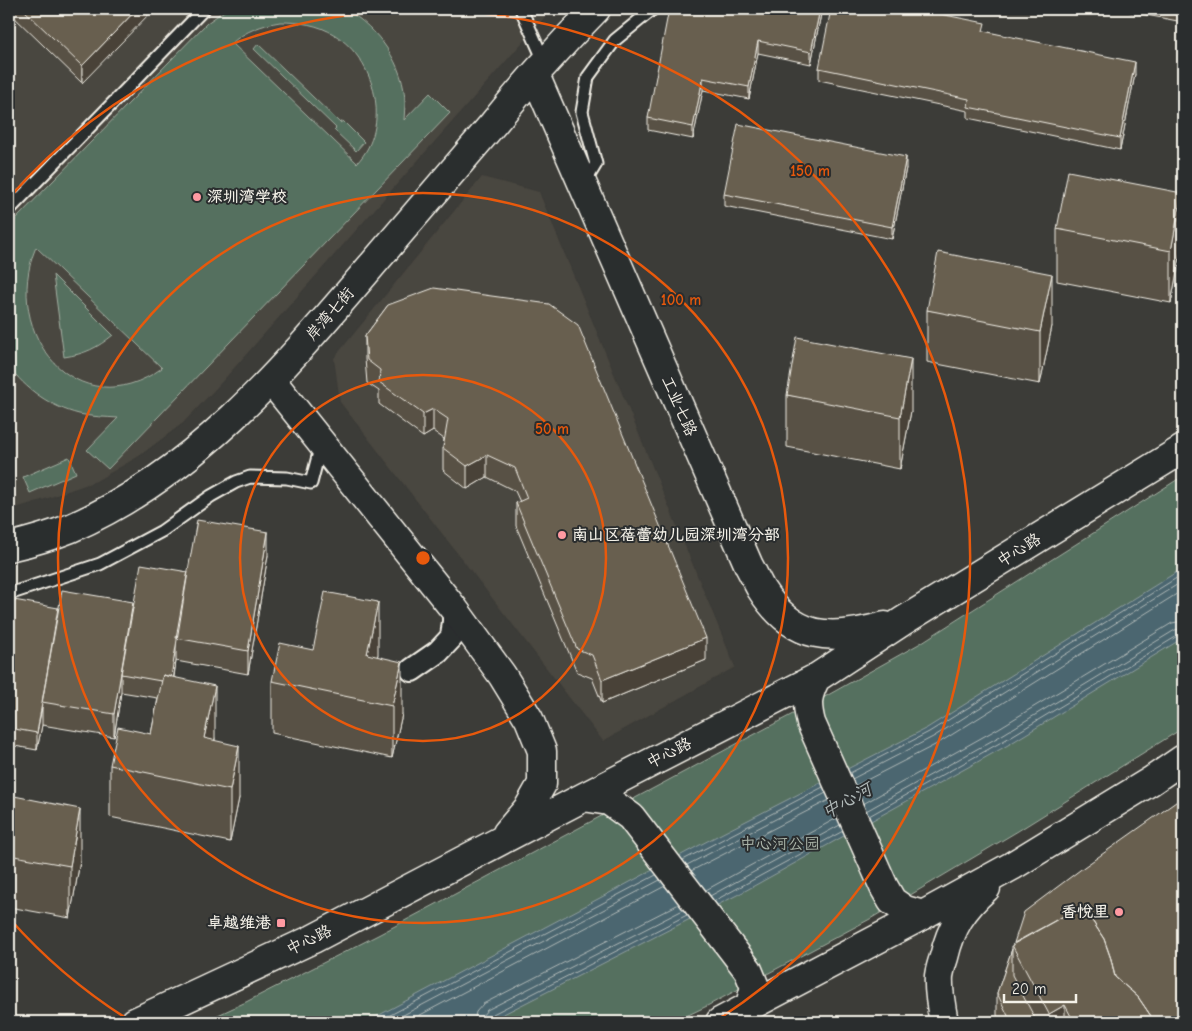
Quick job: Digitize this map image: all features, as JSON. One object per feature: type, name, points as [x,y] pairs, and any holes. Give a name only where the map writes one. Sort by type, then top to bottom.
[{"type":"main road","name":"岸湾七街","points":[[9,547],[70,528],[106,510],[177,465],[218,430],[271,380],[323,323],[540,69],[596,9]]},
{"type":"main road","name":"工业七路","points":[[540,69],[583,186],[749,566],[761,589],[775,608],[789,621],[804,630],[828,636],[873,630],[903,621]]},
{"type":"main road","points":[[271,380],[454,609],[502,675],[529,719],[542,751],[542,784],[529,807],[501,840]]},
{"type":"main road","name":"中心路","points":[[135,1022],[313,939],[816,678],[903,621],[1183,449]]},
{"type":"main road","points":[[816,678],[809,692],[808,707],[811,723],[884,887],[892,901],[905,910],[923,915]]},
{"type":"main road","points":[[720,1022],[1012,866],[1151,781],[1183,759]]},
{"type":"main road","points":[[584,797],[610,801],[631,817],[748,970],[755,987],[749,1008]]},
{"type":"main road","points":[[944,1022],[940,1004],[940,975],[947,946],[956,922],[975,898],[1012,866]]},
{"type":"street","points":[[412,670],[438,652],[452,637],[454,609]]},
{"type":"lane","points":[[9,210],[204,9]]},
{"type":"lane","points":[[521,9],[540,69]]},
{"type":"lane","points":[[583,186],[596,164],[582,112],[588,77],[614,40],[653,9]]},
{"type":"lane","points":[[9,594],[100,564],[162,531],[211,496],[236,482],[250,477],[287,478],[311,483],[322,443]]},
{"type":"shaded area","name":"深圳湾学校","points":[[9,9],[552,9],[219,385],[183,423],[139,456],[96,481],[9,510]]},
{"type":"shaded area","name":"南山区蓓蕾幼儿园深圳湾分部","points":[[482,177],[539,192],[735,667],[603,741],[340,402],[334,358]]},
{"type":"green space","points":[[227,9],[345,9],[368,26],[395,62],[404,90],[404,120],[430,93],[450,113],[108,469],[87,450],[118,418],[84,415],[58,407],[31,389],[9,366],[9,228],[207,23]],"holes":[[[280,22],[308,24],[329,31],[349,46],[361,61],[369,77],[376,113],[374,131],[368,148],[357,163],[232,43],[254,29]],[[36,247],[162,368],[131,384],[102,387],[76,379],[54,363],[38,339],[29,311],[28,279]]]},
{"type":"green space","points":[[258,44],[340,123],[343,121],[364,142],[356,151],[334,130],[336,128],[254,49]]},
{"type":"green space","points":[[53,275],[113,335],[90,350],[64,357]]},
{"type":"green space","points":[[69,457],[76,473],[30,493],[23,477]]},
{"type":"green space","name":"中心河公园","points":[[1183,476],[1183,728],[1018,831],[870,919],[674,1022],[203,1022],[380,934],[821,699],[919,644]]},
{"type":"water","name":"中心河","points":[[1183,568],[1183,638],[1008,745],[743,892],[488,1022],[366,1022],[715,837],[927,728]]},
{"type":"building","points":[[23,9],[83,9],[87,13],[91,9],[137,9],[82,66]]},
{"type":"building","points":[[669,9],[706,9],[716,11],[716,9],[820,9],[811,52],[758,41],[749,87],[703,78],[693,127],[648,118]]},
{"type":"building","points":[[831,9],[915,9],[985,23],[983,31],[1135,62],[1120,138],[968,107],[969,99],[819,68]]},
{"type":"building","points":[[738,124],[906,157],[892,227],[724,194]]},
{"type":"building","points":[[1068,171],[1182,193],[1171,251],[1057,229]]},
{"type":"building","points":[[938,252],[1052,274],[1040,332],[927,310]]},
{"type":"building","points":[[434,288],[549,304],[578,325],[706,638],[602,680],[592,655],[577,649],[516,503],[527,498],[515,468],[487,455],[467,466],[443,448],[448,419],[433,409],[423,414],[379,382],[380,370],[367,360],[365,336],[388,305]]},
{"type":"building","points":[[797,337],[911,359],[900,417],[787,395]]},
{"type":"building","points":[[197,520],[268,532],[248,651],[176,638]]},
{"type":"building","points":[[141,564],[188,572],[171,677],[163,675],[161,681],[121,674]]},
{"type":"building","points":[[62,590],[133,602],[114,714],[42,702]]},
{"type":"building","points":[[325,592],[378,602],[367,654],[402,662],[392,706],[272,681],[280,643],[313,650]]},
{"type":"building","points":[[14,600],[58,608],[37,733],[9,728],[9,629]]},
{"type":"building","points":[[163,675],[215,686],[204,738],[239,746],[230,790],[110,765],[118,727],[151,734]]},
{"type":"building","points":[[9,795],[80,809],[70,866],[9,855]]},
{"type":"building","points":[[1183,797],[1183,1022],[1155,1022],[1138,997],[1115,977],[1104,939],[1093,922],[1078,908],[1014,943],[1024,912]]},
{"type":"building","points":[[1078,908],[1093,922],[1104,939],[1115,977],[1138,997],[1155,1022],[1074,1022],[1065,1005],[1049,1014],[1012,945]]},
{"type":"building","points":[[1012,949],[1012,975],[1037,1022],[1011,1022],[997,993]]},
{"type":"place","name":"深圳湾学校","points":[[197,197]]},
{"type":"place","name":"南山区蓓蕾幼儿园深圳湾分部","points":[[562,535]]},
{"type":"place","name":"香悦里","points":[[1119,912]]},
{"type":"place","name":"卓越维港","points":[[281,923]]}]
